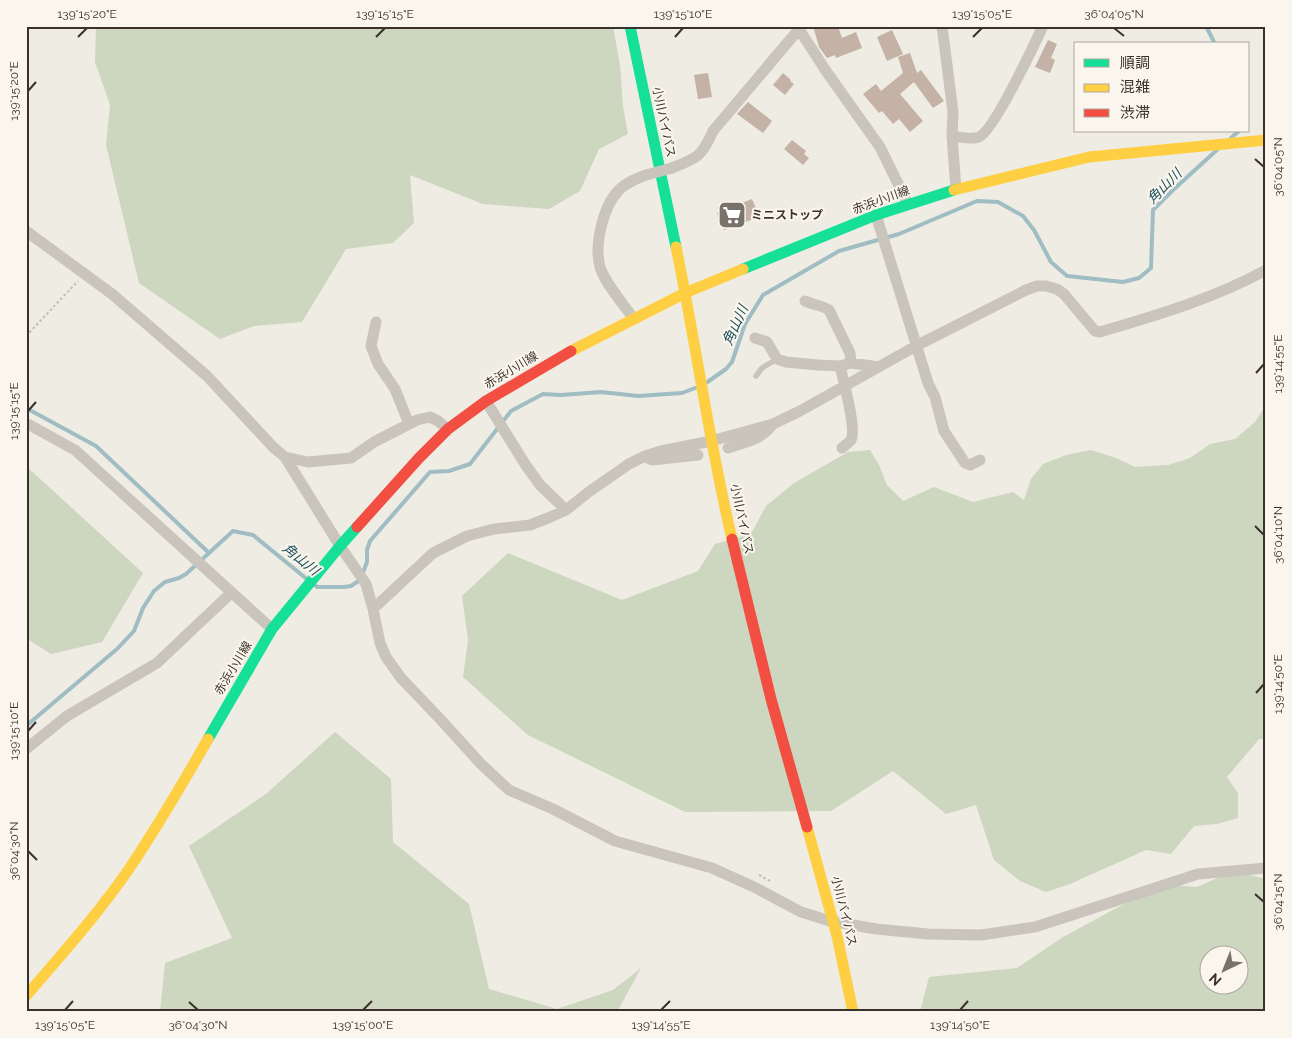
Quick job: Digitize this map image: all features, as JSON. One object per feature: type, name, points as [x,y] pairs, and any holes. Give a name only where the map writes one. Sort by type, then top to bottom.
[{"type":"main road","name":"小川バイパス","points":[[630,26],[685,293],[711,441],[748,608],[832,921],[853,1012]]},
{"type":"main road","name":"赤浜小川線","points":[[26,996],[82,931],[128,870],[177,793],[272,629],[340,546],[419,458],[448,429],[486,401],[569,352],[685,293],[876,215],[908,204],[956,189],[1089,157],[1266,140]]},
{"type":"street","points":[[942,26],[953,112],[952,136],[956,189]]},
{"type":"street","points":[[952,136],[978,138],[983,135],[999,113],[1043,26]]},
{"type":"street","points":[[634,319],[604,276],[600,265],[598,238],[605,213],[612,198],[628,182],[672,168],[698,156],[705,148],[713,131],[798,28],[880,147],[908,204]]},
{"type":"street","points":[[876,215],[916,346],[928,383],[935,397],[944,432],[965,463],[970,465],[980,460]]},
{"type":"street","points":[[26,231],[112,294],[207,376],[285,458],[366,584],[380,643],[386,657],[401,678],[442,720],[480,764],[509,790],[554,809],[615,842],[712,868],[754,887],[801,912],[830,922],[876,929],[928,934],[981,935],[1036,927],[1198,874],[1266,868]]},
{"type":"street","points":[[373,609],[433,553],[467,536],[494,529],[530,525],[566,510],[629,464],[645,456],[773,424],[800,411],[916,346],[1008,298],[1037,286],[1057,289],[1064,294],[1095,330],[1100,332],[1195,303],[1236,286],[1266,270]]},
{"type":"street","points":[[805,301],[814,305],[824,306],[829,310],[850,353],[846,365],[844,386],[852,420],[852,432],[851,440],[842,448]]},
{"type":"street","points":[[376,322],[371,346],[378,364],[395,389],[409,424]]},
{"type":"street","points":[[755,338],[767,342],[777,359],[786,362],[879,367]]},
{"type":"street","points":[[486,401],[524,464],[540,485],[566,510]]},
{"type":"street","points":[[285,458],[308,462],[351,458],[374,442],[409,424],[430,417],[438,420],[448,429]]},
{"type":"street","points":[[26,423],[75,450],[272,629]]},
{"type":"street","points":[[728,448],[759,437],[766,433],[773,424]]},
{"type":"street","points":[[645,456],[652,460],[698,455]]},
{"type":"street","points":[[26,749],[67,716],[157,662],[231,593]]},
{"type":"lane","points":[[756,376],[762,368],[777,359]]},
{"type":"path","points":[[26,336],[85,274]]},
{"type":"path","points":[[756,874],[772,882]]},
{"type":"green space","points":[[96,26],[613,26],[620,65],[623,106],[628,134],[599,149],[580,191],[549,209],[483,204],[410,175],[414,223],[393,243],[346,249],[302,322],[254,326],[220,339],[139,283],[106,145],[110,105],[95,62]]},
{"type":"green space","points":[[1266,405],[1266,739],[1259,739],[1227,777],[1238,793],[1238,818],[1217,824],[1194,826],[1171,854],[1146,850],[1070,884],[1046,892],[1020,881],[994,860],[976,805],[946,814],[893,771],[831,811],[685,812],[528,735],[463,677],[468,640],[462,596],[508,553],[622,600],[698,571],[715,544],[751,534],[766,506],[794,483],[848,452],[870,450],[879,465],[887,485],[903,501],[934,487],[973,502],[1013,492],[1024,500],[1031,479],[1043,464],[1066,455],[1091,450],[1116,458],[1135,467],[1168,465],[1190,458],[1210,444],[1235,439],[1255,422]]},
{"type":"green space","points":[[26,466],[143,573],[102,642],[51,654],[26,638]]},
{"type":"green space","points":[[335,732],[391,779],[393,842],[469,904],[489,989],[557,1009],[613,990],[641,968],[617,1012],[160,1012],[165,963],[232,938],[189,846],[266,794]]},
{"type":"green space","points":[[1233,871],[1266,879],[1266,1012],[920,1012],[929,977],[1017,968],[1063,937],[1161,884],[1197,887]]},
{"type":"building","points":[[813,26],[838,26],[842,38],[856,32],[862,48],[836,58],[835,55],[827,58],[819,47]]},
{"type":"building","points":[[892,30],[903,54],[887,61],[877,37]]},
{"type":"building","points":[[1048,40],[1057,44],[1051,58],[1055,60],[1050,73],[1035,67]]},
{"type":"building","points":[[910,53],[917,73],[921,70],[944,101],[933,108],[914,82],[900,94],[923,121],[910,132],[899,119],[893,124],[882,111],[879,113],[863,94],[876,84],[881,91],[903,73],[898,57]]},
{"type":"building","points":[[708,73],[712,97],[698,99],[694,75]]},
{"type":"building","points":[[783,73],[794,84],[785,95],[773,85]]},
{"type":"building","points":[[748,102],[772,121],[763,133],[737,114]]},
{"type":"building","points":[[792,140],[806,151],[804,154],[809,158],[803,165],[784,149]]},
{"type":"building","points":[[752,199],[756,208],[753,209],[756,218],[724,230],[717,213]]},
{"type":"waterway","name":"角山川","points":[[1206,26],[1214,42]]},
{"type":"waterway","name":"角山川","points":[[1231,138],[1238,132]]},
{"type":"waterway","name":"角山川","points":[[706,383],[726,369],[732,362],[745,324],[763,295],[839,251],[899,234],[977,201],[998,202],[1023,216],[1034,230],[1051,262],[1067,276],[1123,282],[1139,278],[1151,268],[1153,210],[1218,149]]},
{"type":"waterway","name":"角山川","points":[[314,584],[317,587],[344,587],[351,586],[360,580],[367,562],[367,550],[370,541],[430,472],[449,471],[470,464],[511,411],[543,394],[561,395],[601,392],[638,396],[682,393],[695,388]]},
{"type":"waterway","points":[[26,408],[96,446],[209,553]]},
{"type":"waterway","points":[[26,726],[117,649],[134,631],[143,608],[154,591],[165,582],[186,574],[233,531],[253,535],[308,580]]},
{"type":"traffic: fast","points":[[630,26],[676,247]]},
{"type":"traffic: fast","points":[[743,269],[876,215],[954,190]]},
{"type":"traffic: fast","points":[[208,739],[272,629],[357,527]]},
{"type":"traffic: slow","points":[[954,190],[1089,157],[1266,140]]},
{"type":"traffic: slow","points":[[676,247],[716,466],[732,539]]},
{"type":"traffic: slow","points":[[571,351],[685,293],[743,269]]},
{"type":"traffic: slow","points":[[26,996],[117,886],[170,805],[208,739]]},
{"type":"traffic: slow","points":[[807,827],[837,936],[853,1012]]},
{"type":"traffic: jam","points":[[357,527],[419,458],[448,429],[486,401],[571,351]]},
{"type":"traffic: jam","points":[[732,539],[771,699],[807,827]]},
{"type":"place","name":"ミニストップ","points":[[732,215]]}]
